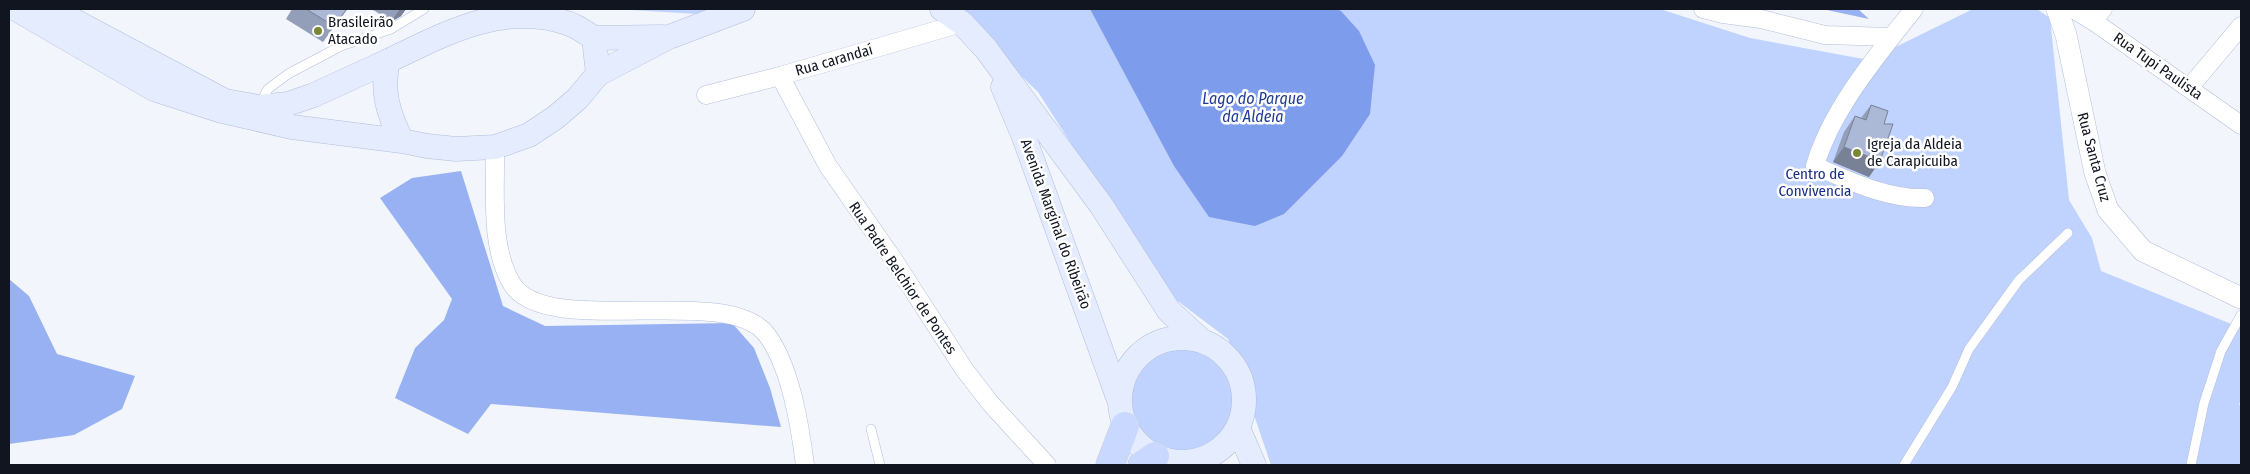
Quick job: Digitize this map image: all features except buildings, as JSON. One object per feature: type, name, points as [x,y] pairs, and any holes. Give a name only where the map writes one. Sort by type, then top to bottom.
[{"type":"main road","points":[[16,9],[154,89],[222,111],[292,127],[456,149],[495,147],[529,135],[556,117],[577,99],[598,74],[669,37],[743,9]]},
{"type":"main road","points":[[52,9],[225,101],[258,107],[288,104],[314,94],[439,36],[492,14],[564,16],[594,38],[669,37]]},
{"type":"main road","name":"Avenida Marginal do Ribeirão","points":[[942,9],[962,23],[986,49],[1101,205],[1169,311],[1201,340],[1218,349],[1232,363],[1241,381],[1244,396],[1243,412],[1238,428],[1228,442],[1216,452],[1200,460],[1159,462],[1137,444],[1122,413],[1024,137],[986,49]]},
{"type":"main road","points":[[594,38],[598,74]]},
{"type":"main road","points":[[388,61],[385,74],[386,99],[394,125],[402,141]]},
{"type":"main road","name":"Avenida Marginal do Ribeirão","points":[[1122,413],[1122,381],[1130,363],[1144,349],[1162,340],[1172,338],[1182,337],[1201,340]]},
{"type":"main road","points":[[1110,465],[1122,413]]},
{"type":"main road","points":[[1238,428],[1254,465]]},
{"type":"street","points":[[1703,9],[1723,14],[1761,19],[1825,35],[1891,37]]},
{"type":"street","points":[[1914,9],[1891,37],[1843,106],[1819,152],[1815,166],[1897,197],[1925,198]]},
{"type":"street","name":"Rua Santa Cruz","points":[[2057,9],[2066,35],[2095,173],[2108,210],[2144,251],[2240,303]]},
{"type":"street","name":"Rua Tupi Paulista","points":[[2072,9],[2098,15],[2189,88],[2241,125]]},
{"type":"street","name":"Rua carandaí","points":[[706,95],[780,76],[962,23]]},
{"type":"street","points":[[2189,88],[2241,26]]},
{"type":"street","name":"Rua Padre Belchior de Pontes","points":[[780,76],[828,166],[893,259],[964,368],[991,404],[1048,465]]},
{"type":"street","points":[[495,147],[497,233],[502,261],[513,286],[528,299],[554,308],[686,311],[731,315],[753,323],[767,335],[780,361],[792,395],[806,465]]},
{"type":"lane","points":[[258,107],[268,89],[288,74],[341,46],[391,29],[424,9]]},
{"type":"lane","points":[[1904,465],[1925,435],[1952,388],[1969,349],[2020,280],[2068,234]]},
{"type":"lane","points":[[2191,465],[2204,403],[2220,351],[2240,303]]},
{"type":"lane","points":[[871,429],[880,465]]},
{"type":"green space","points":[[615,9],[714,9],[697,14]]},
{"type":"green space","name":"Centro de Convivencia","points":[[950,9],[1660,9],[1750,38],[1869,60],[1973,9],[2037,9],[2050,18],[2069,200],[2092,238],[2101,271],[2241,328],[2241,401],[2239,404],[2241,409],[2241,465],[1271,465],[1228,339],[1167,293],[1038,92]]},
{"type":"green space","points":[[1182,345],[1203,349],[1220,361],[1232,378],[1236,399],[1232,420],[1220,437],[1203,449],[1182,453],[1161,449],[1144,437],[1132,420],[1128,399],[1132,378],[1144,361],[1161,349]]},
{"type":"shaded area","points":[[1822,9],[1858,9],[1869,19]]},
{"type":"shaded area","points":[[461,171],[503,306],[545,326],[732,323],[754,348],[770,388],[781,427],[491,404],[468,434],[395,398],[415,348],[444,320],[452,299],[380,198],[412,178]]},
{"type":"shaded area","points":[[9,279],[29,296],[57,354],[135,376],[122,409],[74,435],[9,444]]},
{"type":"water","name":"Lago do Parque da Aldeia","points":[[1090,9],[1336,9],[1341,11],[1359,31],[1375,65],[1370,114],[1342,156],[1284,214],[1255,226],[1209,217],[1174,166]]},
{"type":"place","name":"Brasileirão Atacado","points":[[318,31]]},
{"type":"place","name":"Igreja da Aldeia de Carapicuiba","points":[[1857,153]]}]
